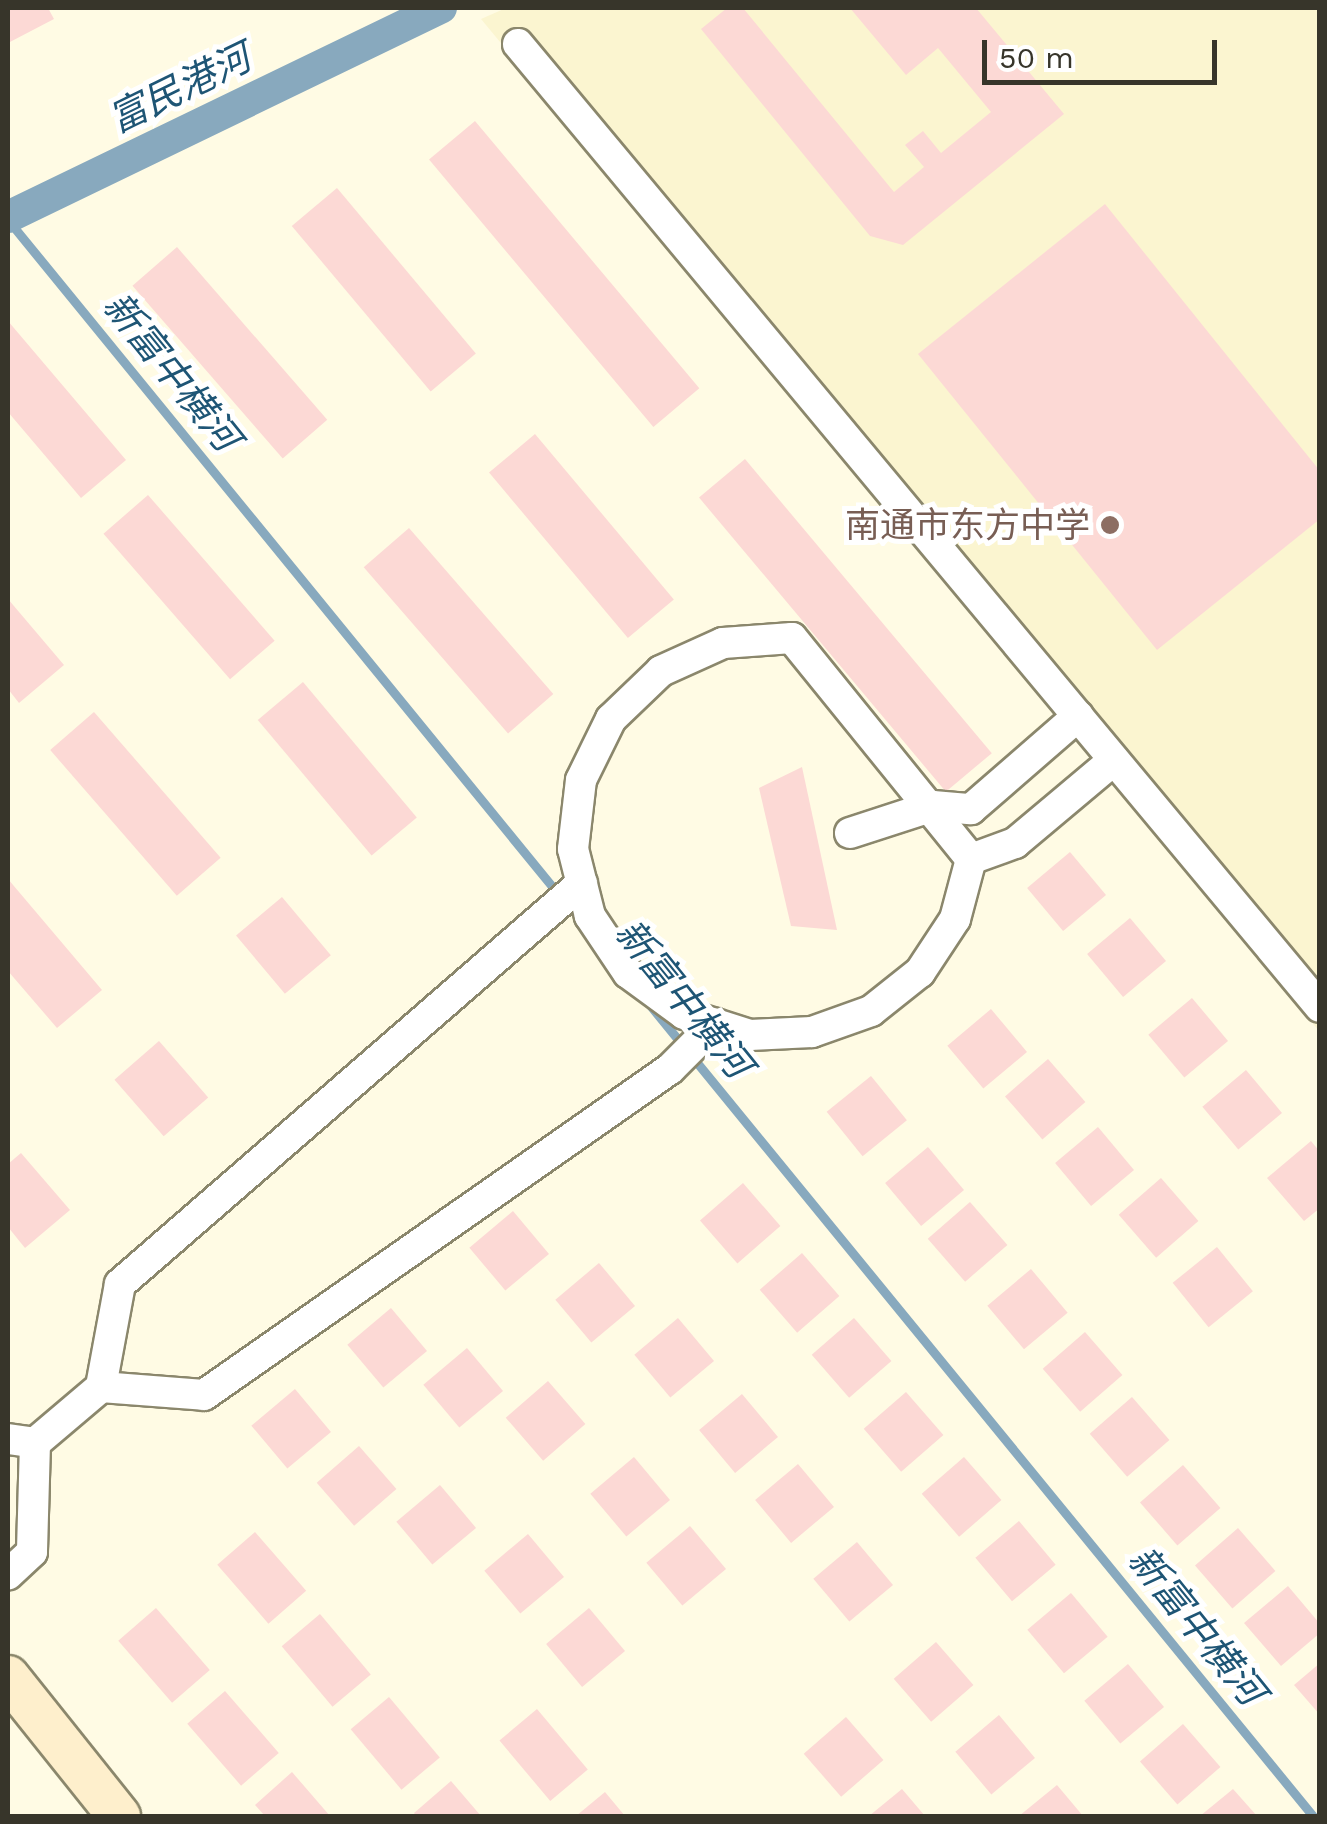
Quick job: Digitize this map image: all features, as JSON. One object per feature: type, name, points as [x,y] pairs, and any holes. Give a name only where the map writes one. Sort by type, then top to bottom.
[{"type":"street","points":[[518,44],[1320,1007]]},
{"type":"street","points":[[792,638],[933,806],[971,859],[954,919],[929,958],[871,1010],[812,1032],[750,1034],[684,1014],[628,973],[590,916],[574,849],[581,780],[611,719],[661,672],[724,643],[792,638]]},
{"type":"street","points":[[850,833],[933,806],[971,809],[1078,716]]},
{"type":"street","points":[[971,859],[1015,843],[1114,760]]},
{"type":"street","points":[[101,1387],[120,1284],[582,884]]},
{"type":"street","points":[[8,1574],[32,1552],[21,1441],[101,1387],[204,1394],[670,1069],[715,1024]]},
{"type":"street","points":[[8,1677],[119,1816]]},
{"type":"shaded area","name":"南通市东方中学","points":[[506,8],[1319,8],[1319,1031],[481,19]]},
{"type":"building","points":[[8,8],[48,8],[54,19],[8,43]]},
{"type":"building","points":[[727,8],[743,8],[894,192],[924,167],[905,145],[923,131],[941,153],[991,112],[938,48],[906,75],[850,8],[976,8],[1064,114],[903,245],[870,236],[701,29]]},
{"type":"building","points":[[475,121],[699,388],[653,427],[429,160]]},
{"type":"building","points":[[337,188],[476,353],[431,391],[292,226]]},
{"type":"building","points":[[1105,204],[1320,471],[1320,519],[1157,650],[918,354]]},
{"type":"building","points":[[177,247],[327,420],[283,459],[132,286]]},
{"type":"building","points":[[8,321],[126,460],[81,498],[8,412]]},
{"type":"building","points":[[535,434],[674,599],[628,638],[489,473]]},
{"type":"building","points":[[745,459],[992,753],[946,792],[699,498]]},
{"type":"building","points":[[148,495],[275,641],[230,679],[103,534]]},
{"type":"building","points":[[409,528],[553,694],[508,733],[364,567]]},
{"type":"building","points":[[8,599],[64,665],[19,703],[8,689]]},
{"type":"building","points":[[303,682],[417,818],[372,856],[258,720]]},
{"type":"building","points":[[94,712],[221,858],[177,896],[50,750]]},
{"type":"building","points":[[802,767],[837,930],[791,926],[759,788]]},
{"type":"building","points":[[1070,852],[1106,895],[1063,931],[1027,888]]},
{"type":"building","points":[[8,879],[102,990],[57,1028],[8,971]]},
{"type":"building","points":[[282,897],[331,955],[285,994],[236,936]]},
{"type":"building","points":[[1130,918],[1166,961],[1123,997],[1087,954]]},
{"type":"building","points":[[1192,998],[1228,1041],[1184,1078],[1148,1035]]},
{"type":"building","points":[[991,1009],[1027,1052],[983,1089],[947,1046]]},
{"type":"building","points":[[159,1041],[208,1098],[164,1136],[114,1080]]},
{"type":"building","points":[[1048,1059],[1085,1102],[1042,1139],[1005,1096]]},
{"type":"building","points":[[1246,1070],[1282,1113],[1238,1150],[1202,1107]]},
{"type":"building","points":[[871,1076],[907,1120],[863,1156],[827,1112]]},
{"type":"building","points":[[1098,1127],[1134,1170],[1091,1206],[1055,1163]]},
{"type":"building","points":[[1311,1141],[1320,1152],[1320,1208],[1304,1221],[1267,1178]]},
{"type":"building","points":[[928,1147],[964,1190],[921,1226],[885,1183]]},
{"type":"building","points":[[21,1153],[70,1210],[25,1248],[8,1227],[8,1164]]},
{"type":"building","points":[[1161,1178],[1198,1221],[1156,1258],[1119,1215]]},
{"type":"building","points":[[743,1183],[780,1226],[737,1263],[700,1220]]},
{"type":"building","points":[[970,1202],[1007,1245],[965,1282],[928,1239]]},
{"type":"building","points":[[513,1211],[549,1254],[505,1291],[469,1248]]},
{"type":"building","points":[[1217,1247],[1253,1291],[1209,1327],[1173,1283]]},
{"type":"building","points":[[802,1253],[839,1296],[797,1333],[760,1290]]},
{"type":"building","points":[[599,1263],[635,1306],[591,1343],[555,1300]]},
{"type":"building","points":[[1031,1269],[1068,1313],[1024,1349],[987,1306]]},
{"type":"building","points":[[391,1308],[427,1351],[383,1388],[347,1345]]},
{"type":"building","points":[[678,1318],[714,1361],[670,1398],[634,1355]]},
{"type":"building","points":[[854,1318],[891,1361],[849,1398],[812,1355]]},
{"type":"building","points":[[1085,1332],[1122,1375],[1080,1412],[1043,1369]]},
{"type":"building","points":[[467,1348],[503,1391],[459,1428],[423,1385]]},
{"type":"building","points":[[548,1381],[585,1424],[543,1461],[506,1418]]},
{"type":"building","points":[[295,1389],[331,1432],[287,1469],[251,1426]]},
{"type":"building","points":[[906,1392],[943,1435],[901,1472],[864,1429]]},
{"type":"building","points":[[742,1394],[778,1437],[735,1473],[699,1430]]},
{"type":"building","points":[[1132,1397],[1169,1440],[1127,1477],[1090,1434]]},
{"type":"building","points":[[359,1446],[396,1489],[354,1526],[317,1483]]},
{"type":"building","points":[[634,1457],[670,1500],[626,1537],[590,1494]]},
{"type":"building","points":[[964,1457],[1001,1500],[959,1537],[922,1494]]},
{"type":"building","points":[[798,1464],[834,1507],[791,1543],[755,1500]]},
{"type":"building","points":[[1183,1465],[1220,1508],[1177,1545],[1140,1502]]},
{"type":"building","points":[[440,1485],[476,1528],[432,1565],[396,1522]]},
{"type":"building","points":[[1019,1521],[1056,1565],[1012,1601],[975,1558]]},
{"type":"building","points":[[690,1526],[726,1569],[682,1606],[646,1563]]},
{"type":"building","points":[[1238,1528],[1275,1571],[1232,1608],[1195,1565]]},
{"type":"building","points":[[255,1532],[306,1591],[268,1624],[217,1565]]},
{"type":"building","points":[[528,1534],[564,1577],[520,1614],[484,1571]]},
{"type":"building","points":[[857,1542],[893,1585],[849,1622],[813,1579]]},
{"type":"building","points":[[1288,1586],[1320,1624],[1320,1633],[1281,1666],[1244,1623]]},
{"type":"building","points":[[1071,1593],[1108,1637],[1064,1673],[1027,1630]]},
{"type":"building","points":[[156,1608],[210,1670],[172,1703],[118,1641]]},
{"type":"building","points":[[589,1608],[625,1651],[582,1687],[546,1644]]},
{"type":"building","points":[[320,1614],[371,1675],[332,1707],[282,1646]]},
{"type":"building","points":[[936,1642],[973,1685],[931,1722],[894,1679]]},
{"type":"building","points":[[1320,1663],[1320,1715],[1294,1685]]},
{"type":"building","points":[[1128,1664],[1164,1707],[1120,1744],[1084,1701]]},
{"type":"building","points":[[225,1691],[279,1753],[241,1786],[187,1724]]},
{"type":"building","points":[[389,1697],[440,1758],[401,1790],[351,1729]]},
{"type":"building","points":[[537,1709],[588,1770],[550,1801],[499,1740]]},
{"type":"building","points":[[999,1715],[1035,1758],[991,1795],[955,1752]]},
{"type":"building","points":[[846,1717],[883,1760],[841,1797],[804,1754]]},
{"type":"building","points":[[1183,1724],[1220,1767],[1177,1804],[1140,1761]]},
{"type":"building","points":[[292,1772],[330,1816],[265,1816],[255,1805]]},
{"type":"building","points":[[451,1781],[481,1816],[416,1816],[414,1813]]},
{"type":"building","points":[[1057,1785],[1083,1816],[1019,1816]]},
{"type":"building","points":[[902,1789],[925,1816],[869,1816]]},
{"type":"building","points":[[1233,1789],[1257,1816],[1200,1816]]},
{"type":"building","points":[[605,1792],[625,1816],[576,1816]]},
{"type":"waterway","name":"富民港河","points":[[8,217],[441,8]]},
{"type":"waterway","name":"新富中横河","points":[[8,220],[560,896]]},
{"type":"waterway","name":"新富中横河","points":[[649,1004],[1313,1816]]},
{"type":"place","name":"南通市东方中学","points":[[1110,525]]}]
